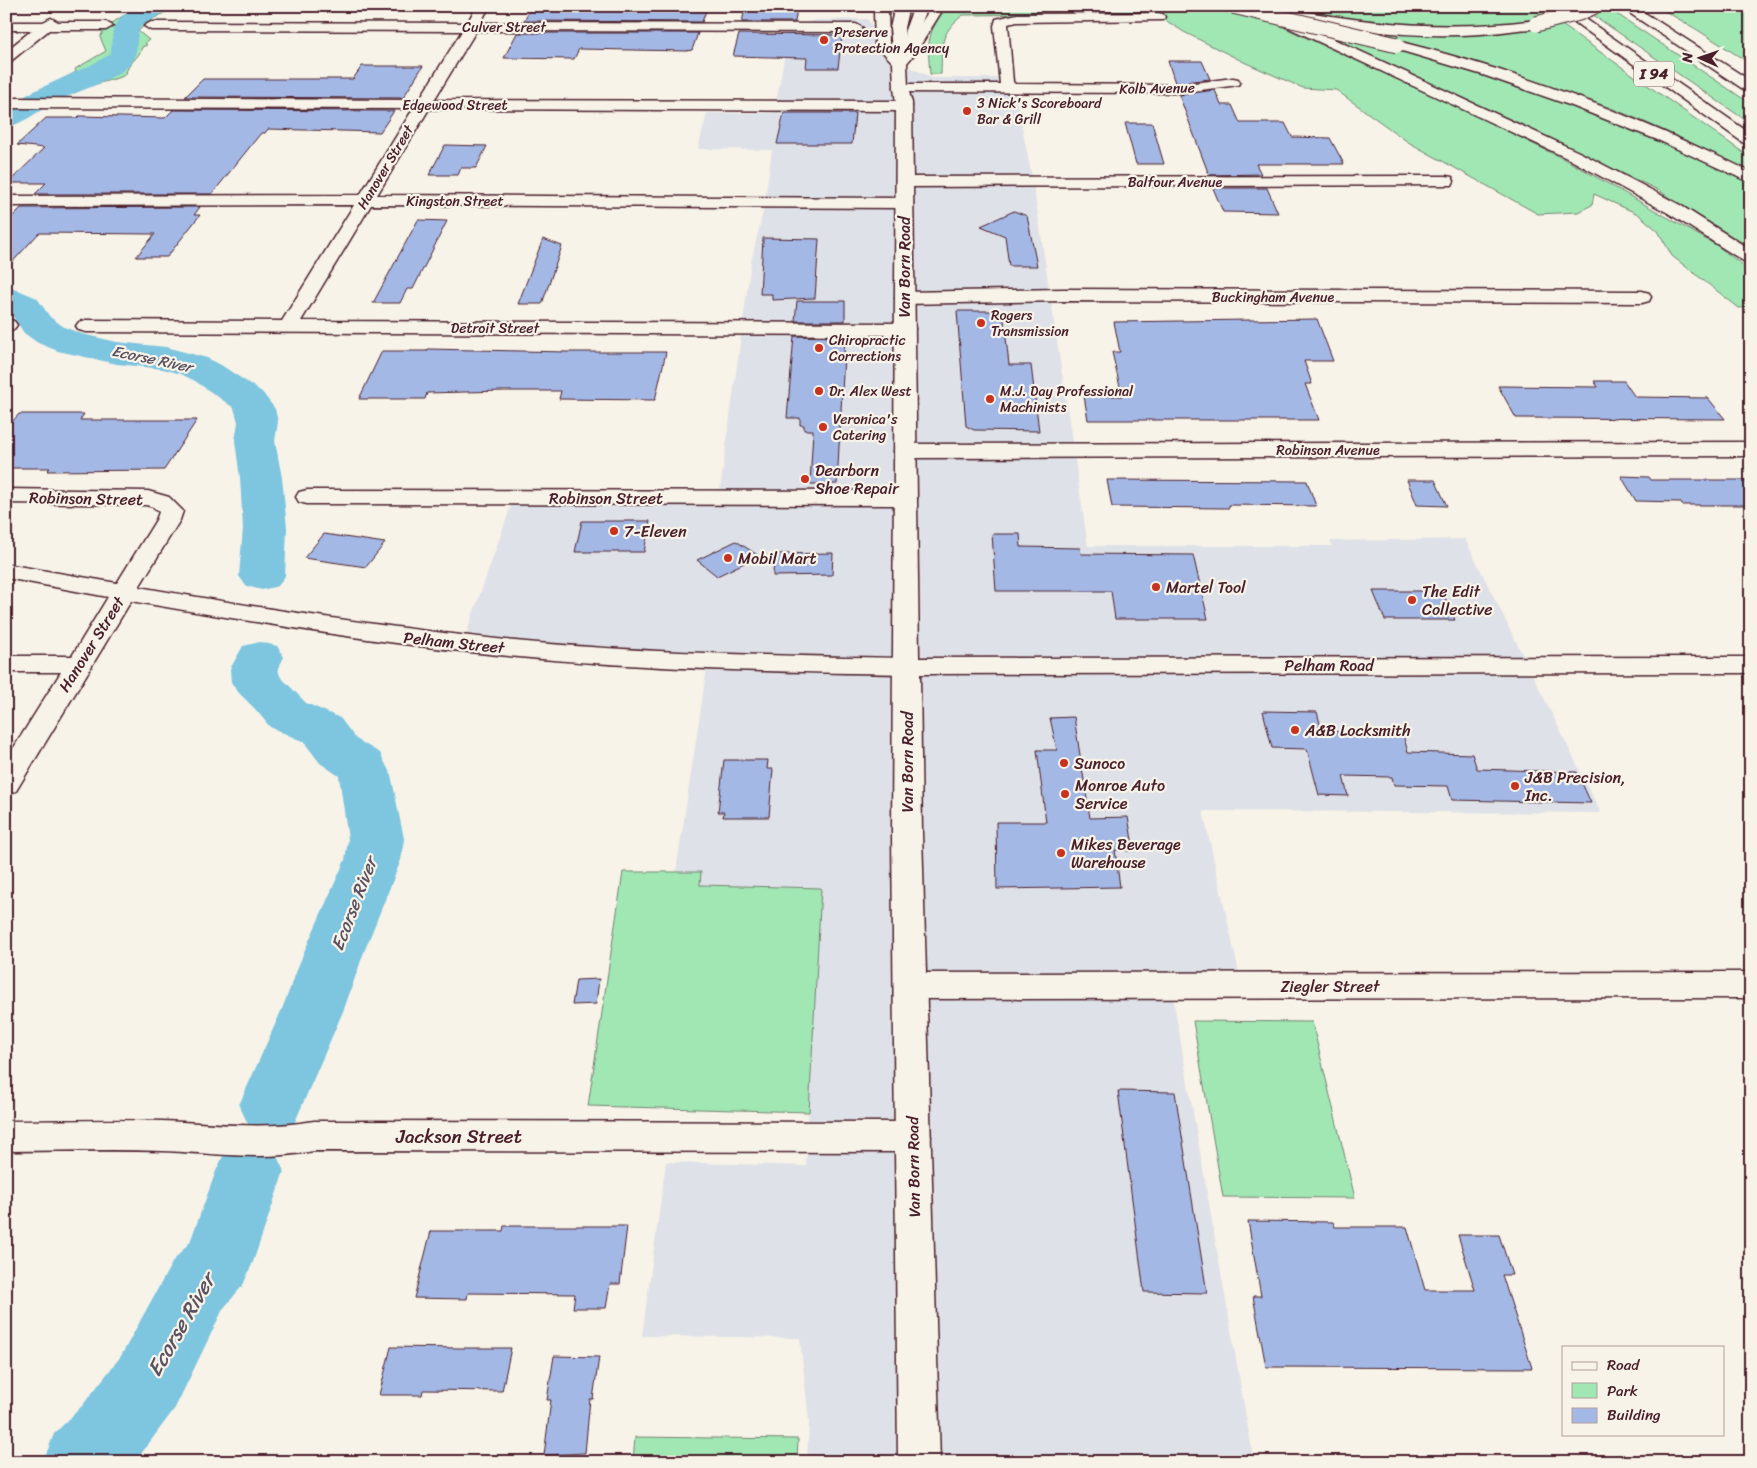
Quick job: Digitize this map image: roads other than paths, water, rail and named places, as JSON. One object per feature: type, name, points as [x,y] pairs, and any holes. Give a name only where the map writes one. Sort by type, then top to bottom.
[{"type":"main road","name":"Hanover Street","points":[[287,328],[484,6]]},
{"type":"main road","points":[[878,6],[881,13],[882,44],[900,62],[910,51],[939,6]]},
{"type":"main road","name":"Van Born Road","points":[[902,6],[897,28],[902,97],[904,182],[906,666],[912,1137],[919,1462]]},
{"type":"main road","points":[[910,51],[912,30],[921,6]]},
{"type":"main road","points":[[1233,6],[1397,45],[1551,92],[1662,135],[1751,178]]},
{"type":"main road","points":[[1253,6],[1575,156],[1674,209],[1751,258]]},
{"type":"main road","points":[[1261,6],[1347,22],[1433,30],[1518,27],[1566,18],[1595,6]]},
{"type":"main road","name":"I 94","points":[[1558,6],[1751,141]]},
{"type":"main road","points":[[1628,8],[1671,26],[1751,75]]},
{"type":"main road","name":"I 94","points":[[1628,8],[1751,88]]},
{"type":"main road","points":[[6,58],[66,11]]},
{"type":"main road","points":[[1011,89],[1006,82],[1001,26],[1001,22],[1005,20],[1017,18],[1158,17]]},
{"type":"main road","points":[[6,26],[106,26]]},
{"type":"main road","name":"Culver Street","points":[[151,26],[856,28]]},
{"type":"main road","name":"Kolb Avenue","points":[[902,97],[1011,89],[1178,89],[1233,82]]},
{"type":"main road","name":"Edgewood Street","points":[[8,103],[423,105],[902,97]]},
{"type":"main road","name":"Balfour Avenue","points":[[904,182],[1446,182]]},
{"type":"main road","name":"Kingston Street","points":[[6,201],[904,203]]},
{"type":"main road","name":"Buckingham Avenue","points":[[904,298],[1062,295],[1642,297]]},
{"type":"main road","name":"Detroit Street","points":[[86,326],[904,329]]},
{"type":"main road","name":"Robinson Avenue","points":[[905,451],[1751,449]]},
{"type":"main road","name":"Robinson Street","points":[[6,496],[148,498],[165,504]]},
{"type":"main road","name":"Robinson Street","points":[[307,497],[906,498]]},
{"type":"main road","name":"Hanover Street","points":[[6,784],[168,520],[171,511],[165,504]]},
{"type":"main road","name":"Pelham Street","points":[[6,571],[390,635],[558,653],[787,664],[906,666]]},
{"type":"main road","points":[[6,664],[79,664]]},
{"type":"main road","name":"Pelham Road","points":[[906,666],[1751,665]]},
{"type":"main road","name":"Ziegler Street","points":[[910,986],[1751,985]]},
{"type":"main road","name":"Jackson Street","points":[[6,1136],[163,1136],[228,1140],[300,1140],[314,1136],[912,1137]]},
{"type":"waterway","name":"Ecorse River","points":[[6,119],[44,97],[101,71],[118,61],[124,52],[126,29],[131,21],[158,6]]},
{"type":"waterway","name":"Ecorse River","points":[[6,297],[24,306],[37,325],[51,335],[71,343],[117,353],[166,358],[194,366],[208,373],[248,400],[255,409],[258,422],[255,441],[261,478],[265,528],[262,576]]},
{"type":"waterway","name":"Ecorse River","points":[[260,657],[254,669],[256,682],[274,698],[288,715],[322,730],[338,751],[361,766],[365,775],[376,839],[373,860],[334,952],[313,1009],[271,1105]]},
{"type":"waterway","name":"Ecorse River","points":[[82,1462],[109,1433],[148,1382],[198,1285],[218,1262],[250,1171]]},
{"type":"place","name":"Preserve Protection Agency","points":[[824,40]]},
{"type":"place","name":"3 Nick's Scoreboard Bar & Grill","points":[[967,111]]},
{"type":"place","name":"Rogers Transmission","points":[[981,323]]},
{"type":"place","name":"Chiropractic Corrections","points":[[819,348]]},
{"type":"place","name":"Dr. Alex West","points":[[819,391]]},
{"type":"place","name":"M.J. Day Professional Machinists","points":[[990,399]]},
{"type":"place","name":"Veronica's Catering","points":[[823,427]]},
{"type":"place","name":"Dearborn Shoe Repair","points":[[805,479]]},
{"type":"place","name":"7-Eleven","points":[[614,531]]},
{"type":"place","name":"Mobil Mart","points":[[728,558]]},
{"type":"place","name":"Martel Tool","points":[[1156,587]]},
{"type":"place","name":"The Edit Collective","points":[[1412,600]]},
{"type":"place","name":"A&B Locksmith","points":[[1295,730]]},
{"type":"place","name":"Sunoco","points":[[1064,763]]},
{"type":"place","name":"J&B Precision, Inc.","points":[[1515,786]]},
{"type":"place","name":"Monroe Auto Service","points":[[1065,794]]},
{"type":"place","name":"Mikes Beverage Warehouse","points":[[1061,853]]}]
